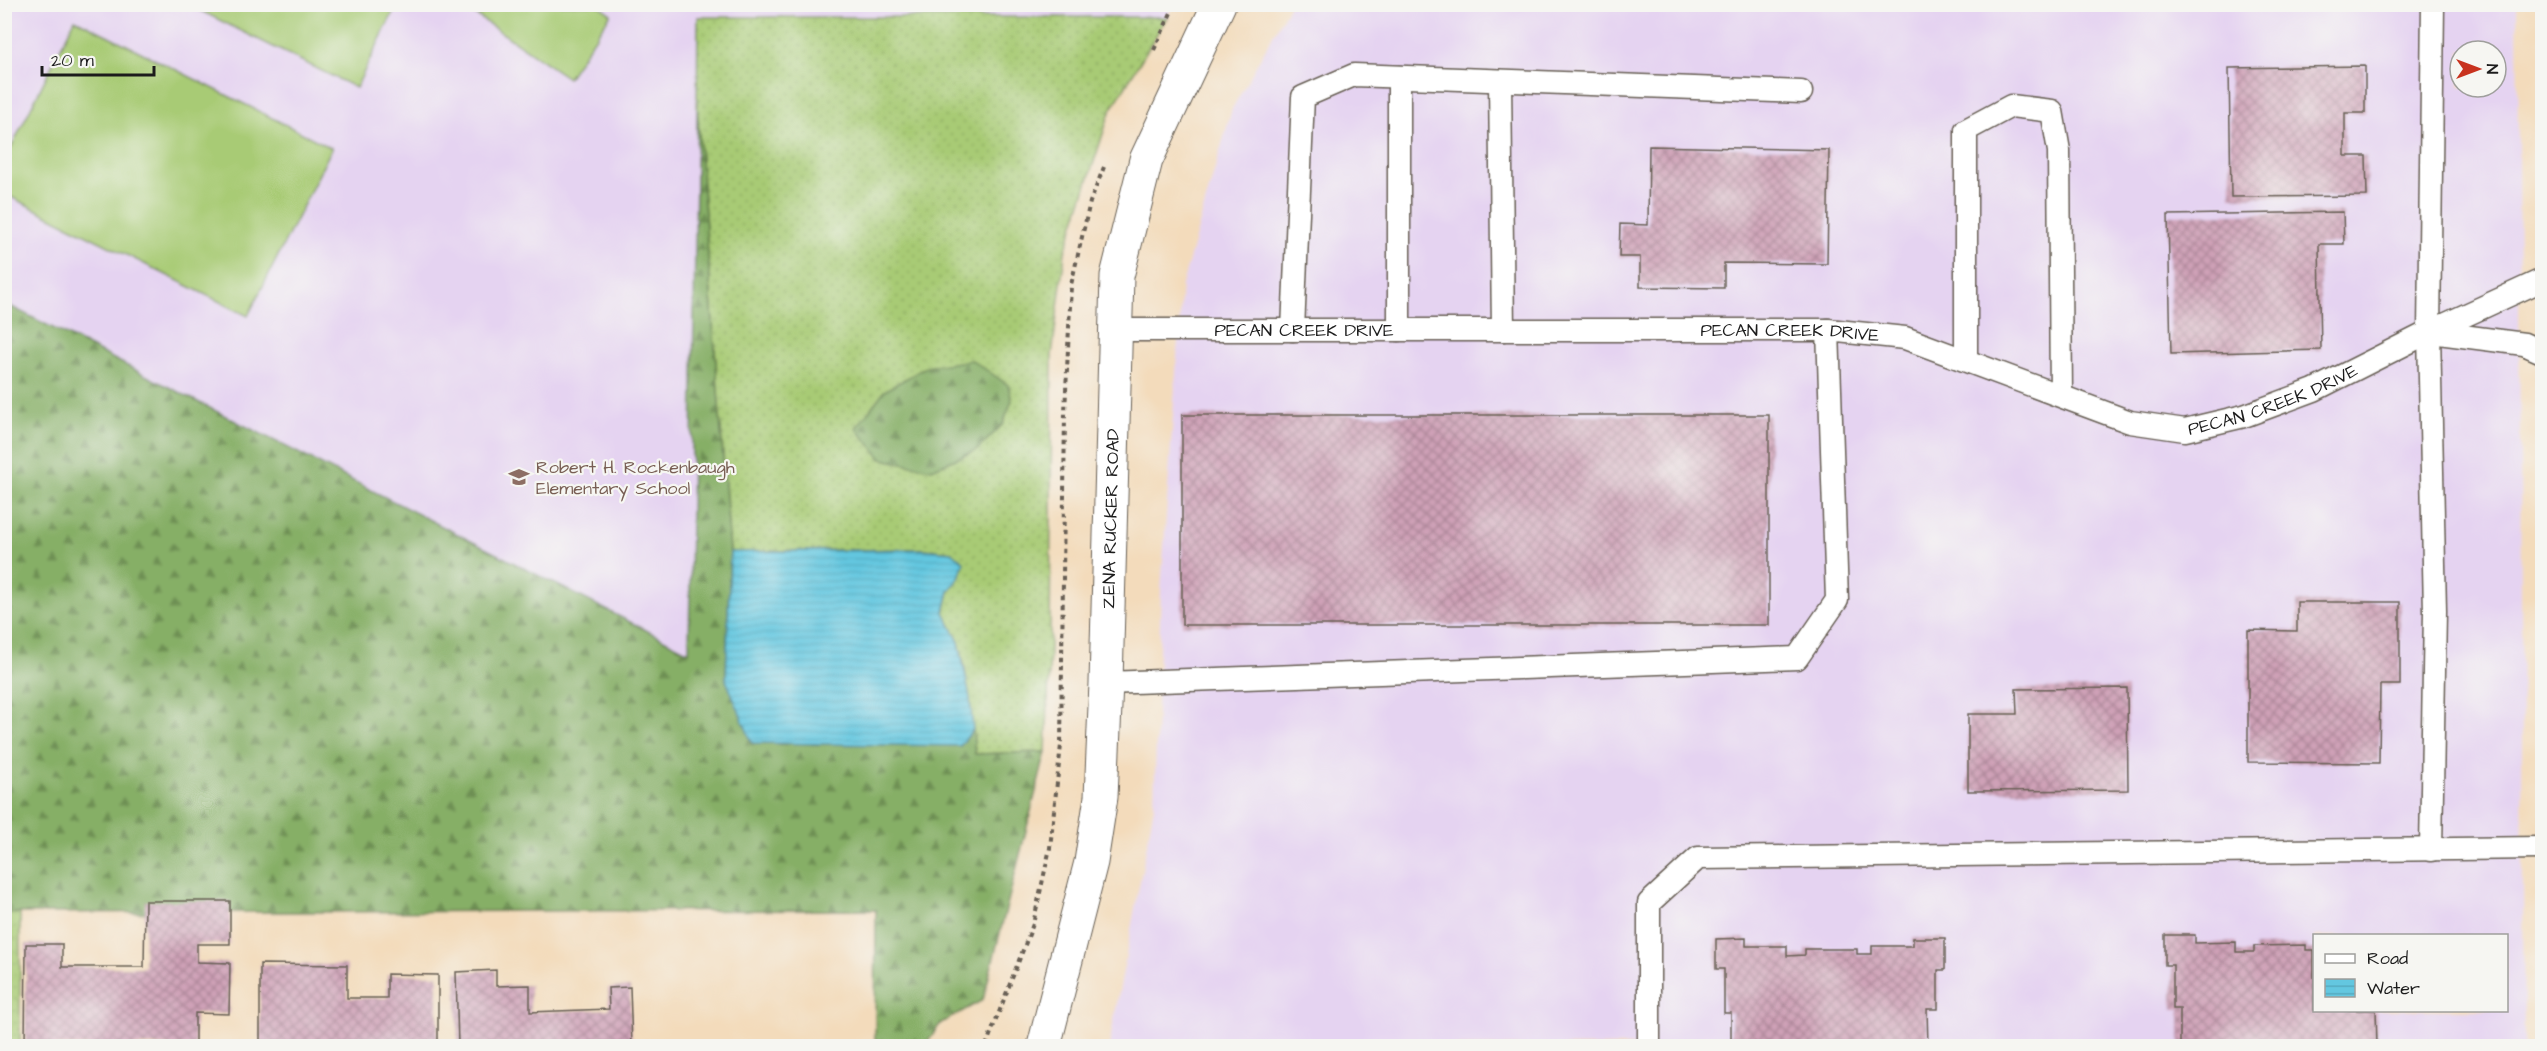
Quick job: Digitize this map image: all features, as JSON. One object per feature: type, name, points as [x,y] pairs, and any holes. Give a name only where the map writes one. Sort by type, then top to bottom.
[{"type":"street","name":"ZENA RUCKER ROAD","points":[[1044,1047],[1091,862],[1101,798],[1117,276],[1146,160],[1219,4]]},
{"type":"lane","points":[[2431,850],[2435,611],[2429,332],[2433,4]]},
{"type":"lane","points":[[1293,330],[1303,96],[1354,75],[1801,92]]},
{"type":"lane","points":[[1399,77],[1400,330]]},
{"type":"lane","points":[[1500,81],[1503,330]]},
{"type":"lane","points":[[1966,360],[1966,130],[2011,106],[2052,111],[2059,151],[2061,395]]},
{"type":"lane","name":"PECAN CREEK DRIVE","points":[[1115,330],[1828,330],[1905,338],[2130,422],[2185,430],[2244,416],[2314,390],[2429,332],[2542,280]]},
{"type":"lane","points":[[1106,683],[1797,658],[1837,600],[1828,330]]},
{"type":"lane","points":[[2429,332],[2524,344],[2542,352]]},
{"type":"lane","points":[[1649,1046],[1649,903],[1698,858],[2542,848]]},
{"type":"path","points":[[1152,56],[1175,4]]},
{"type":"path","points":[[986,1047],[1033,924],[1050,848],[1061,745],[1065,412],[1071,285],[1090,202],[1107,160]]},
{"type":"shaded area","name":"Robert H. Rockenbaugh Elementary School","points":[[4,5],[1173,5],[1167,17],[698,16],[689,652],[5,303]]},
{"type":"shaded area","points":[[1290,5],[2517,5],[2524,1046],[1109,1046],[1154,807],[1161,590],[1182,285],[1232,109]]},
{"type":"green space","points":[[189,5],[397,5],[356,88]]},
{"type":"green space","points":[[461,5],[598,5],[611,14],[568,78]]},
{"type":"green space","points":[[698,17],[1167,17],[1110,112],[1065,252],[1052,355],[1050,648],[1046,752],[975,754],[965,668],[959,642],[944,612],[949,591],[959,578],[952,552],[923,549],[730,552],[697,107]]},
{"type":"green space","points":[[75,19],[332,148],[248,316],[5,194],[5,160]]},
{"type":"green space","points":[[697,107],[730,552],[726,680],[960,746],[973,730],[975,754],[1046,752],[983,1000],[941,1023],[924,1046],[875,1046],[876,910],[5,913],[4,303],[689,652]]},
{"type":"green space","points":[[972,360],[1008,385],[1012,400],[1003,424],[977,450],[932,469],[882,459],[856,428],[884,391],[926,367]]},
{"type":"green space","points":[[5,913],[20,913],[20,1046],[5,1046]]},
{"type":"water","points":[[923,549],[952,552],[964,562],[959,578],[949,591],[944,612],[959,642],[970,698],[973,730],[960,746],[752,743],[726,680],[730,552]]},
{"type":"building","points":[[2365,66],[2365,113],[2345,113],[2345,156],[2366,156],[2367,196],[2231,197],[2229,68]]},
{"type":"building","points":[[1649,146],[1829,150],[1827,264],[1724,263],[1724,288],[1640,287],[1640,257],[1619,257],[1620,224],[1648,225]]},
{"type":"building","points":[[2343,212],[2344,244],[2319,244],[2321,350],[2171,354],[2168,215]]},
{"type":"building","points":[[1182,415],[1769,415],[1769,625],[1182,625]]},
{"type":"building","points":[[2297,602],[2400,602],[2400,685],[2380,685],[2379,763],[2248,762],[2248,630],[2297,631]]},
{"type":"building","points":[[2127,688],[2128,790],[1968,791],[1968,714],[2017,714],[2016,689]]},
{"type":"building","points":[[145,901],[230,901],[230,944],[197,944],[197,962],[230,963],[229,1014],[195,1013],[195,1046],[25,1046],[26,944],[62,944],[62,967],[144,967]]},
{"type":"building","points":[[2165,935],[2195,935],[2195,943],[2236,942],[2236,952],[2254,952],[2254,946],[2306,945],[2306,950],[2313,950],[2313,1012],[2376,1012],[2377,1046],[2180,1046],[2180,1009],[2173,1009],[2173,965],[2165,965]]},
{"type":"building","points":[[1746,938],[1746,946],[1787,946],[1787,956],[1805,955],[1805,949],[1857,949],[1857,954],[1872,954],[1872,946],[1913,946],[1913,938],[1945,938],[1945,970],[1938,970],[1938,1009],[1927,1009],[1928,1046],[1731,1046],[1731,1013],[1724,1013],[1724,969],[1716,969],[1716,939]]},
{"type":"building","points":[[260,964],[347,965],[347,998],[387,998],[387,974],[438,975],[438,1046],[260,1046]]},
{"type":"building","points":[[496,970],[496,986],[530,985],[530,1012],[609,1009],[608,988],[630,987],[632,1046],[458,1046],[456,972]]},
{"type":"place","name":"Robert H. Rockenbaugh Elementary School","points":[[519,477]]}]
